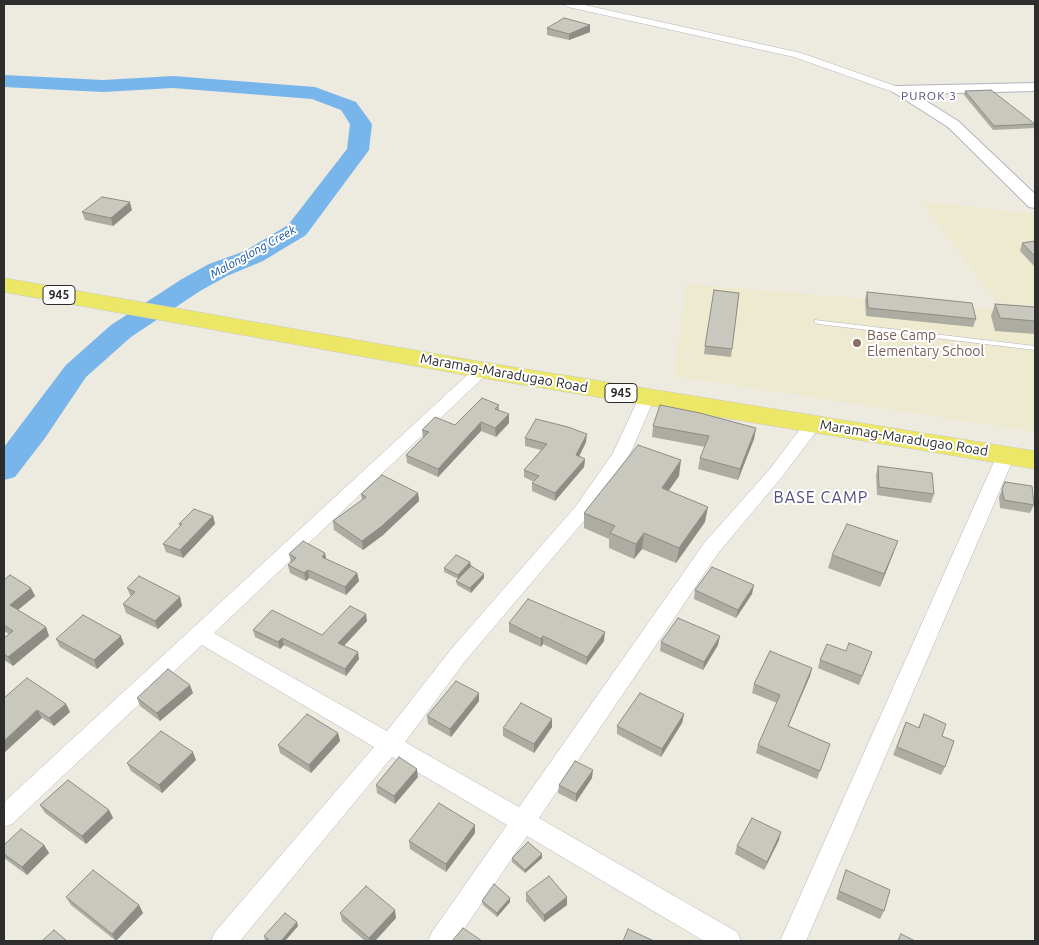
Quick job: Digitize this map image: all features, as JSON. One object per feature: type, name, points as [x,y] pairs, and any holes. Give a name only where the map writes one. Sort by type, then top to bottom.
[{"type":"main road","name":"Maramag-Maradugao Road","points":[[4,285],[482,370],[1035,460]]},
{"type":"street","points":[[568,4],[797,55],[897,90],[928,106],[953,124],[1035,202]]},
{"type":"street","points":[[607,13],[620,7]]},
{"type":"street","points":[[897,90],[1035,87]]},
{"type":"street","points":[[4,817],[482,370]]},
{"type":"street","points":[[224,941],[390,745],[459,654],[582,511],[621,454],[648,397]]},
{"type":"street","points":[[441,941],[712,548],[775,474],[813,424]]},
{"type":"street","points":[[793,941],[1006,455]]},
{"type":"street","points":[[200,634],[728,941]]},
{"type":"lane","points":[[818,322],[1035,348]]},
{"type":"shaded area","name":"Base Camp Elementary School","points":[[920,201],[1035,214],[1035,432],[674,376],[686,284],[1003,310]]},
{"type":"building","points":[[564,18],[590,25],[569,34],[547,28]]},
{"type":"building","points":[[991,90],[1035,124],[994,126],[965,91]]},
{"type":"building","points":[[102,197],[130,202],[111,218],[82,212]]},
{"type":"building","points":[[1035,241],[1035,256],[1022,243]]},
{"type":"building","points":[[714,290],[739,293],[732,349],[705,346]]},
{"type":"building","points":[[867,292],[972,303],[976,319],[868,308]]},
{"type":"building","points":[[995,304],[1035,307],[1035,321],[1000,318]]},
{"type":"building","points":[[482,398],[499,405],[495,409],[509,414],[495,428],[481,422],[438,469],[406,455],[429,432],[422,430],[435,417],[455,425]]},
{"type":"building","points":[[660,405],[700,413],[756,428],[740,469],[700,458],[709,436],[653,426]]},
{"type":"building","points":[[536,419],[587,434],[576,455],[585,459],[555,493],[532,483],[539,476],[524,470],[547,444],[525,438]]},
{"type":"building","points":[[638,445],[681,460],[662,488],[708,507],[679,548],[644,533],[636,544],[610,533],[615,526],[584,513]]},
{"type":"building","points":[[878,466],[932,473],[934,494],[879,487]]},
{"type":"building","points":[[382,475],[418,493],[382,526],[362,541],[333,521],[366,497],[361,494]]},
{"type":"building","points":[[1005,482],[1032,486],[1034,505],[1004,500],[1002,489]]},
{"type":"building","points":[[194,509],[213,516],[180,550],[163,544],[182,524],[179,524]]},
{"type":"building","points":[[847,524],[898,541],[884,574],[832,555]]},
{"type":"building","points":[[303,541],[325,553],[322,557],[357,573],[345,587],[308,570],[304,573],[288,565],[296,558],[289,554]]},
{"type":"building","points":[[456,555],[470,562],[458,575],[444,568]]},
{"type":"building","points":[[471,566],[484,574],[470,588],[456,581]]},
{"type":"building","points":[[712,567],[754,585],[738,610],[695,590]]},
{"type":"building","points":[[10,575],[31,588],[10,605],[46,627],[8,657],[4,654],[4,638],[13,631],[4,625],[4,580]]},
{"type":"building","points":[[139,576],[180,597],[155,621],[123,604],[135,592],[127,588]]},
{"type":"building","points":[[528,599],[605,632],[587,657],[543,636],[541,639],[509,623]]},
{"type":"building","points":[[350,606],[366,614],[338,643],[358,652],[345,669],[282,638],[278,642],[253,630],[272,610],[322,635]]},
{"type":"building","points":[[83,615],[121,636],[94,660],[56,639]]},
{"type":"building","points":[[678,618],[720,636],[704,662],[661,642]]},
{"type":"building","points":[[849,643],[872,652],[862,676],[820,660],[827,644],[846,651]]},
{"type":"building","points":[[770,651],[812,668],[788,726],[830,744],[820,771],[758,745],[780,695],[754,684]]},
{"type":"building","points":[[168,669],[190,685],[157,713],[137,698]]},
{"type":"building","points":[[27,678],[66,704],[49,718],[37,710],[4,741],[4,698]]},
{"type":"building","points":[[456,681],[479,693],[450,729],[427,716]]},
{"type":"building","points":[[640,693],[684,714],[662,749],[617,726]]},
{"type":"building","points":[[521,703],[552,719],[534,744],[503,728]]},
{"type":"building","points":[[307,714],[338,733],[309,765],[278,745]]},
{"type":"building","points":[[924,714],[946,724],[942,736],[954,741],[945,767],[897,747],[906,722],[919,728]]},
{"type":"building","points":[[161,731],[193,752],[159,785],[127,763]]},
{"type":"building","points":[[399,757],[417,769],[394,796],[376,785]]},
{"type":"building","points":[[575,761],[593,770],[576,794],[559,785]]},
{"type":"building","points":[[68,780],[109,810],[82,836],[40,805]]},
{"type":"building","points":[[439,803],[475,825],[446,864],[409,841]]},
{"type":"building","points":[[752,818],[781,832],[767,862],[737,846]]},
{"type":"building","points":[[21,829],[44,845],[22,867],[4,854],[4,845]]},
{"type":"building","points":[[528,842],[542,854],[525,870],[512,858]]},
{"type":"building","points":[[93,870],[139,905],[112,934],[66,897]]},
{"type":"building","points":[[846,870],[890,890],[884,911],[839,891]]},
{"type":"building","points":[[549,876],[567,897],[544,915],[526,893]]},
{"type":"building","points":[[494,884],[510,898],[497,913],[482,901]]},
{"type":"building","points":[[366,886],[395,910],[369,938],[340,913]]},
{"type":"building","points":[[285,913],[297,922],[281,941],[270,941],[264,936]]},
{"type":"building","points":[[463,928],[482,941],[452,941]]},
{"type":"building","points":[[628,929],[654,941],[623,941]]},
{"type":"building","points":[[54,930],[67,941],[42,941]]},
{"type":"building","points":[[901,934],[915,941],[898,941]]},
{"type":"waterway","name":"Malonglong Creek","points":[[4,81],[103,86],[173,82],[315,93],[349,106],[361,124],[358,150],[297,230],[254,256],[218,270],[191,285],[121,331],[76,371],[34,431],[4,469]]},
{"type":"place","name":"Base Camp Elementary School","points":[[857,343]]},
{"type":"district","name":"PUROK 3","points":[[929,96]]},
{"type":"district","name":"BASE CAMP","points":[[821,498]]}]
